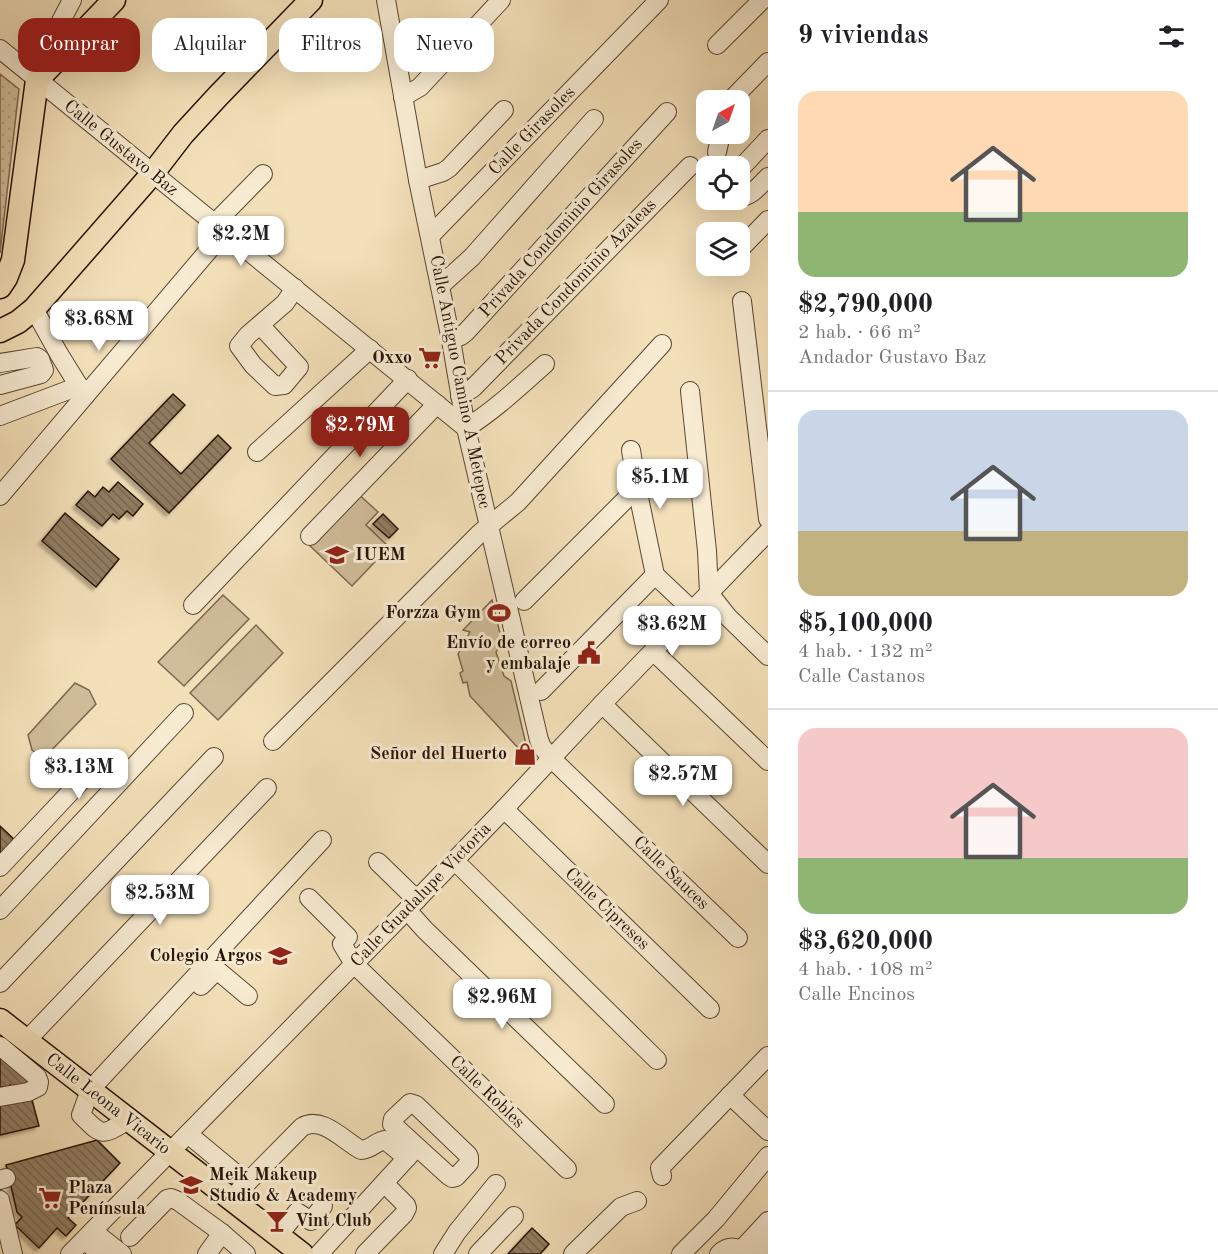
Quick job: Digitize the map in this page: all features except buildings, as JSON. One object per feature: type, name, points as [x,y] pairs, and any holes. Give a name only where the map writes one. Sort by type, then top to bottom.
[{"type":"main road","points":[[0,287],[13,260],[37,80],[114,0]]},
{"type":"main road","points":[[0,331],[18,322],[33,309],[153,172],[183,134],[311,0]]},
{"type":"main road","name":"Calle Leona Vicario","points":[[0,1020],[231,1199],[286,1246]]},
{"type":"street","points":[[37,80],[50,42],[72,0]]},
{"type":"street","name":"Calle Antiguo Camino A Metepec","points":[[386,0],[466,428],[536,731],[542,747],[552,759]]},
{"type":"street","points":[[403,97],[420,87],[501,0]]},
{"type":"street","name":"Calle Girasoles","points":[[430,236],[659,0]]},
{"type":"street","points":[[717,45],[762,0]]},
{"type":"street","name":"Calle Gustavo Baz","points":[[0,50],[466,428]]},
{"type":"street","points":[[741,90],[768,62]]},
{"type":"street","points":[[418,180],[449,168],[504,110]]},
{"type":"street","name":"Privada Condominio Girasoles","points":[[451,340],[466,332],[667,112]]},
{"type":"street","points":[[440,286],[472,257],[594,119]]},
{"type":"street","points":[[750,158],[768,139]]},
{"type":"street","points":[[717,152],[719,144]]},
{"type":"street","name":"Privada Condominio Azaleas","points":[[460,396],[471,390],[690,166]]},
{"type":"street","points":[[0,496],[82,391],[263,174]]},
{"type":"street","points":[[750,194],[768,177]]},
{"type":"street","points":[[750,239],[768,220]]},
{"type":"street","points":[[260,325],[285,303],[295,288]]},
{"type":"street","points":[[742,301],[768,519]]},
{"type":"street","points":[[33,309],[82,391]]},
{"type":"street","points":[[273,741],[489,525],[518,502],[662,345]]},
{"type":"street","points":[[257,452],[370,349]]},
{"type":"street","points":[[0,363],[37,357],[44,370],[41,374],[0,385]]},
{"type":"street","points":[[466,428],[545,364]]},
{"type":"street","points":[[193,605],[408,379]]},
{"type":"street","points":[[0,416],[82,391]]},
{"type":"street","points":[[690,391],[707,550],[709,593],[728,617],[768,656]]},
{"type":"street","points":[[310,536],[437,404]]},
{"type":"street","points":[[631,450],[655,575],[692,610]]},
{"type":"street","points":[[524,601],[637,488]]},
{"type":"street","name":"Calle Guadalupe Victoria","points":[[70,1254],[455,861],[692,610],[765,543]]},
{"type":"street","points":[[541,691],[655,575]]},
{"type":"street","points":[[654,651],[768,761]]},
{"type":"street","points":[[602,704],[768,864]]},
{"type":"street","points":[[0,910],[184,713]]},
{"type":"street","points":[[0,983],[214,757]]},
{"type":"street","name":"Calle Sauces","points":[[552,759],[738,938]]},
{"type":"street","points":[[0,867],[94,766]]},
{"type":"street","points":[[30,1043],[267,788]]},
{"type":"street","points":[[30,1043],[265,808]]},
{"type":"street","name":"Calle Cipreses","points":[[504,809],[710,1009]]},
{"type":"street","points":[[94,1093],[322,840]]},
{"type":"street","points":[[455,861],[657,1060]]},
{"type":"street","points":[[378,862],[412,905],[425,930],[605,1104]]},
{"type":"street","points":[[309,898],[348,937],[342,944],[354,964]]},
{"type":"street","name":"Calle Robles","points":[[354,964],[567,1169]]},
{"type":"street","points":[[94,1093],[217,970],[248,996]]},
{"type":"street","points":[[0,1046],[38,1077],[39,1082],[38,1087],[28,1092],[0,1097]]},
{"type":"street","points":[[662,1176],[660,1168],[768,1056]]},
{"type":"street","points":[[730,1095],[768,1131]]},
{"type":"street","points":[[231,1199],[302,1127],[309,1123],[322,1125],[361,1150],[385,1140],[412,1153],[319,1254]]},
{"type":"street","points":[[100,1144],[135,1126]]},
{"type":"street","points":[[188,1134],[247,1183]]},
{"type":"street","points":[[690,1253],[768,1156]]},
{"type":"street","points":[[365,1254],[407,1209],[406,1205],[384,1183]]},
{"type":"street","points":[[443,1254],[457,1232],[496,1184]]},
{"type":"street","points":[[130,1238],[167,1199],[171,1198],[222,1233],[243,1253]]},
{"type":"street","points":[[573,1254],[621,1207],[637,1201]]},
{"type":"street","points":[[286,1246],[297,1212],[310,1221],[323,1206]]},
{"type":"street","points":[[1,1208],[13,1254]]},
{"type":"street","points":[[478,1254],[514,1216]]},
{"type":"street","points":[[716,1218],[739,1252]]},
{"type":"street","points":[[739,1252],[768,1221]]},
{"type":"street","points":[[207,1254],[222,1233]]},
{"type":"street","points":[[89,1236],[101,1254]]},
{"type":"street","points":[[89,1236],[122,1254]]},
{"type":"street","points":[[739,1252],[768,1241]]},
{"type":"shaded area","points":[[0,74],[19,89],[0,253]]},
{"type":"shaded area","points":[[355,491],[378,512],[366,525],[389,547],[352,586],[307,543]]},
{"type":"shaded area","points":[[223,595],[249,619],[184,686],[158,662]]},
{"type":"shaded area","points":[[492,600],[502,642],[496,652],[504,676],[511,681],[526,744],[520,750],[470,696],[467,682],[463,683],[460,673],[463,671],[458,654],[470,632],[463,630]]},
{"type":"shaded area","points":[[256,625],[283,653],[218,720],[190,693]]},
{"type":"shaded area","points":[[75,683],[89,690],[96,704],[44,758],[32,750],[28,735]]},
{"type":"place","name":"Oxxo","points":[[430,358]]},
{"type":"place","name":"IUEM","points":[[337,555]]},
{"type":"place","name":"Forzza Gym","points":[[499,613]]},
{"type":"place","name":"Envío de correo y embalaje","points":[[589,653]]},
{"type":"place","name":"Señor del Huerto","points":[[525,754]]},
{"type":"place","name":"Colegio Argos","points":[[280,956]]},
{"type":"place","name":"Meik Makeup Studio & Academy","points":[[191,1185]]},
{"type":"place","name":"Plaza Península","points":[[50,1198]]},
{"type":"place","name":"Vint Club","points":[[277,1221]]}]
